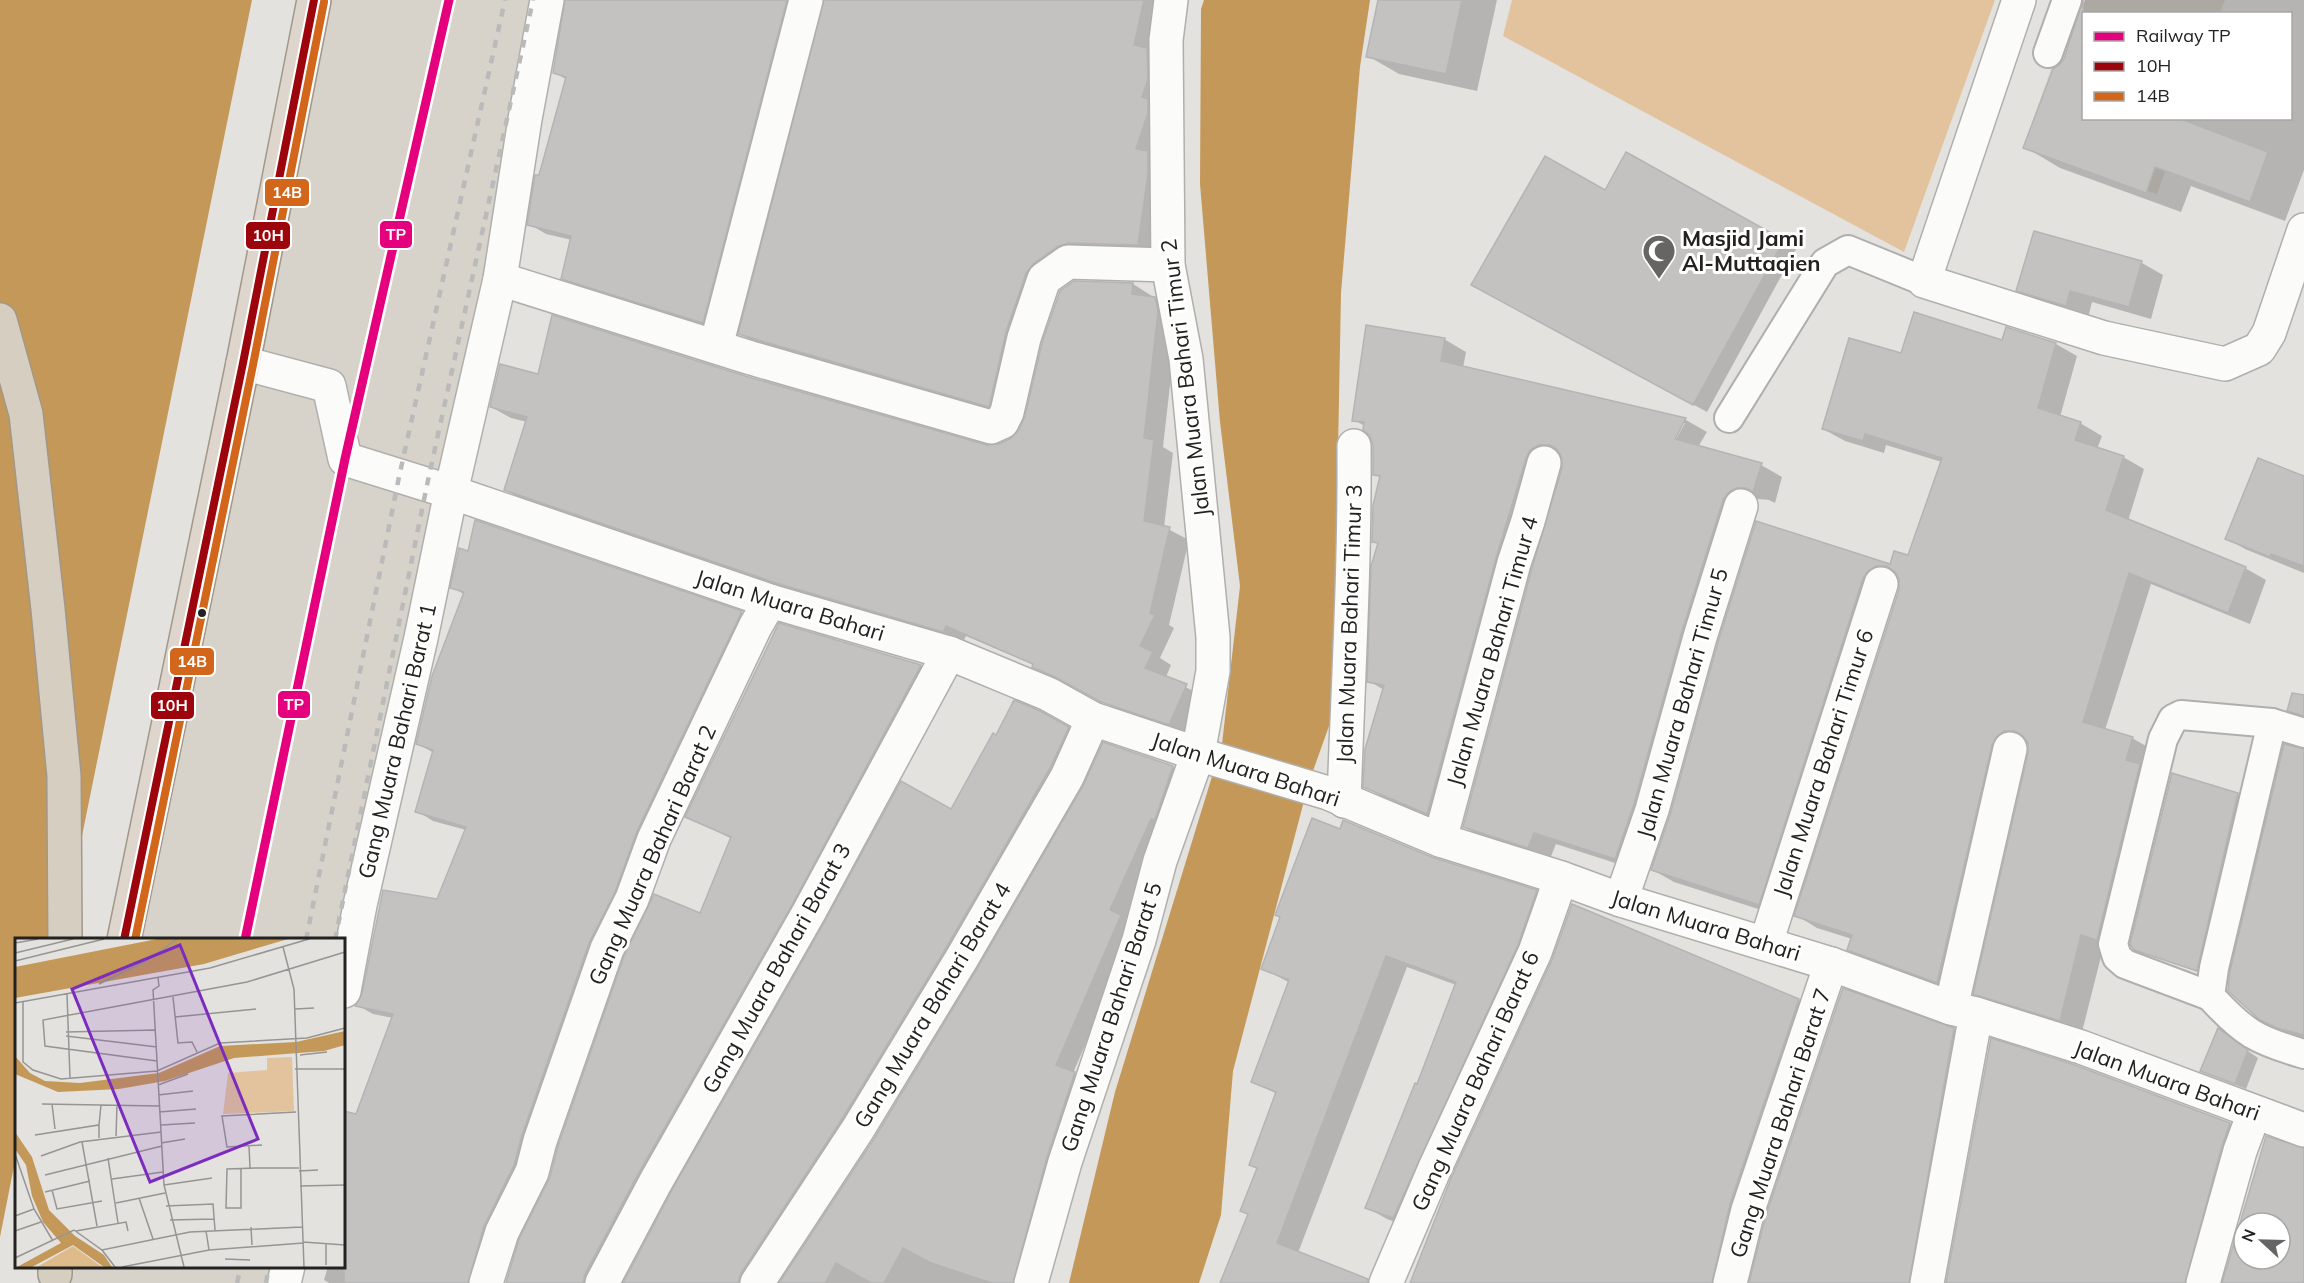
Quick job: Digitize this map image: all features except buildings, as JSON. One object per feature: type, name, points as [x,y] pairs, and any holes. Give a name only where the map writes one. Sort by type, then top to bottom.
[{"type":"highway","points":[[124,938],[243,363],[314,0]]},
{"type":"highway","points":[[0,320],[26,414],[48,609],[64,776],[65,938]]},
{"type":"street","name":"Gang Muara Bahari Barat 1","points":[[345,986],[360,905],[500,279],[525,119],[547,0]]},
{"type":"street","points":[[716,346],[806,0]]},
{"type":"street","name":"Jalan Muara Bahari Timur 2","points":[[1170,0],[1166,40],[1168,265],[1186,359],[1213,636],[1213,671],[1201,755]]},
{"type":"street","points":[[2019,0],[1924,281],[2104,338],[2225,364],[2259,349],[2269,333],[2304,230]]},
{"type":"street","points":[[500,279],[865,392],[991,427],[1002,422],[1007,412],[1024,338],[1044,279],[1068,262],[1168,265]]},
{"type":"street","name":"Jalan Muara Bahari","points":[[243,363],[329,387],[345,459],[451,492],[770,601],[949,653],[1048,694],[1093,718],[1336,797],[1440,840],[1561,878],[1621,900],[1832,964],[1964,1011],[2081,1047],[2304,1130]]},
{"type":"street","name":"Jalan Muara Bahari Timur 3","points":[[1336,797],[1355,546],[1354,447]]},
{"type":"street","name":"Jalan Muara Bahari Timur 4","points":[[1440,840],[1493,638],[1544,463]]},
{"type":"street","name":"Jalan Muara Bahari Timur 5","points":[[1621,900],[1652,810],[1700,637],[1741,506]]},
{"type":"street","name":"Jalan Muara Bahari Timur 6","points":[[1766,943],[1881,584]]},
{"type":"street","name":"Gang Muara Bahari Barat 2","points":[[486,1283],[502,1232],[532,1172],[540,1141],[607,949],[632,899],[654,840],[755,627],[770,601]]},
{"type":"street","name":"Gang Muara Bahari Barat 3","points":[[602,1283],[655,1183],[809,912],[949,653]]},
{"type":"street","name":"Gang Muara Bahari Barat 4","points":[[757,1283],[852,1139],[962,958],[1067,777],[1093,718]]},
{"type":"street","points":[[1927,1283],[1964,1011],[2010,749]]},
{"type":"street","name":"Gang Muara Bahari Barat 5","points":[[1031,1283],[1065,1162],[1139,940],[1161,861],[1201,755]]},
{"type":"street","name":"Gang Muara Bahari Barat 6","points":[[1386,1283],[1435,1168],[1535,952],[1561,878]]},
{"type":"street","name":"Gang Muara Bahari Barat 7","points":[[1730,1283],[1748,1210],[1832,964]]},
{"type":"street","points":[[2203,1283],[2240,1152],[2254,1113]]},
{"type":"street","points":[[284,1283],[288,1268]]},
{"type":"lane","points":[[2048,53],[2067,0]]},
{"type":"lane","points":[[1729,418],[1825,262],[1848,250],[1924,281]]},
{"type":"lane","points":[[2304,733],[2272,723],[2181,715],[2173,719],[2163,739],[2113,944],[2117,957],[2125,964],[2210,996],[2235,1023],[2249,1034],[2268,1044],[2304,1054]]},
{"type":"lane","points":[[2210,996],[2214,968],[2272,723]]},
{"type":"shaded area","points":[[0,0],[252,0],[61,938],[15,938],[15,1161],[0,1237]]},
{"type":"shaded area","points":[[316,0],[548,0],[344,938],[123,938]]},
{"type":"shaded area","points":[[1204,0],[1370,0],[1360,67],[1341,293],[1333,715],[1309,782],[1233,1071],[1221,1215],[1199,1283],[1069,1283],[1115,1092],[1222,744],[1240,586],[1220,422],[1200,184],[1201,9]]},
{"type":"shaded area","points":[[1512,0],[1995,0],[1904,252],[1503,36]]},
{"type":"shaded area","points":[[2075,0],[2225,0],[2220,12],[2082,12],[2082,120],[2184,120],[2157,194],[2023,148]]},
{"type":"shaded area","points":[[55,1268],[287,1268],[284,1283],[52,1283]]},
{"type":"railway","points":[[306,938],[399,477],[505,0]]},
{"type":"railway","points":[[335,938],[427,485],[533,0]]},
{"type":"railway","points":[[237,1283],[241,1268]]},
{"type":"railway","points":[[266,1283],[269,1268]]},
{"type":"rail line","name":"TP","points":[[245,938],[345,459],[449,0]]},
{"type":"transit line","name":"10H","points":[[124,938],[243,363],[314,0]]},
{"type":"transit line","name":"14B","points":[[135,938],[253,365],[324,2]]},
{"type":"place","name":"Masjid Jami Al-Muttaqien","points":[[1659,280]]}]
